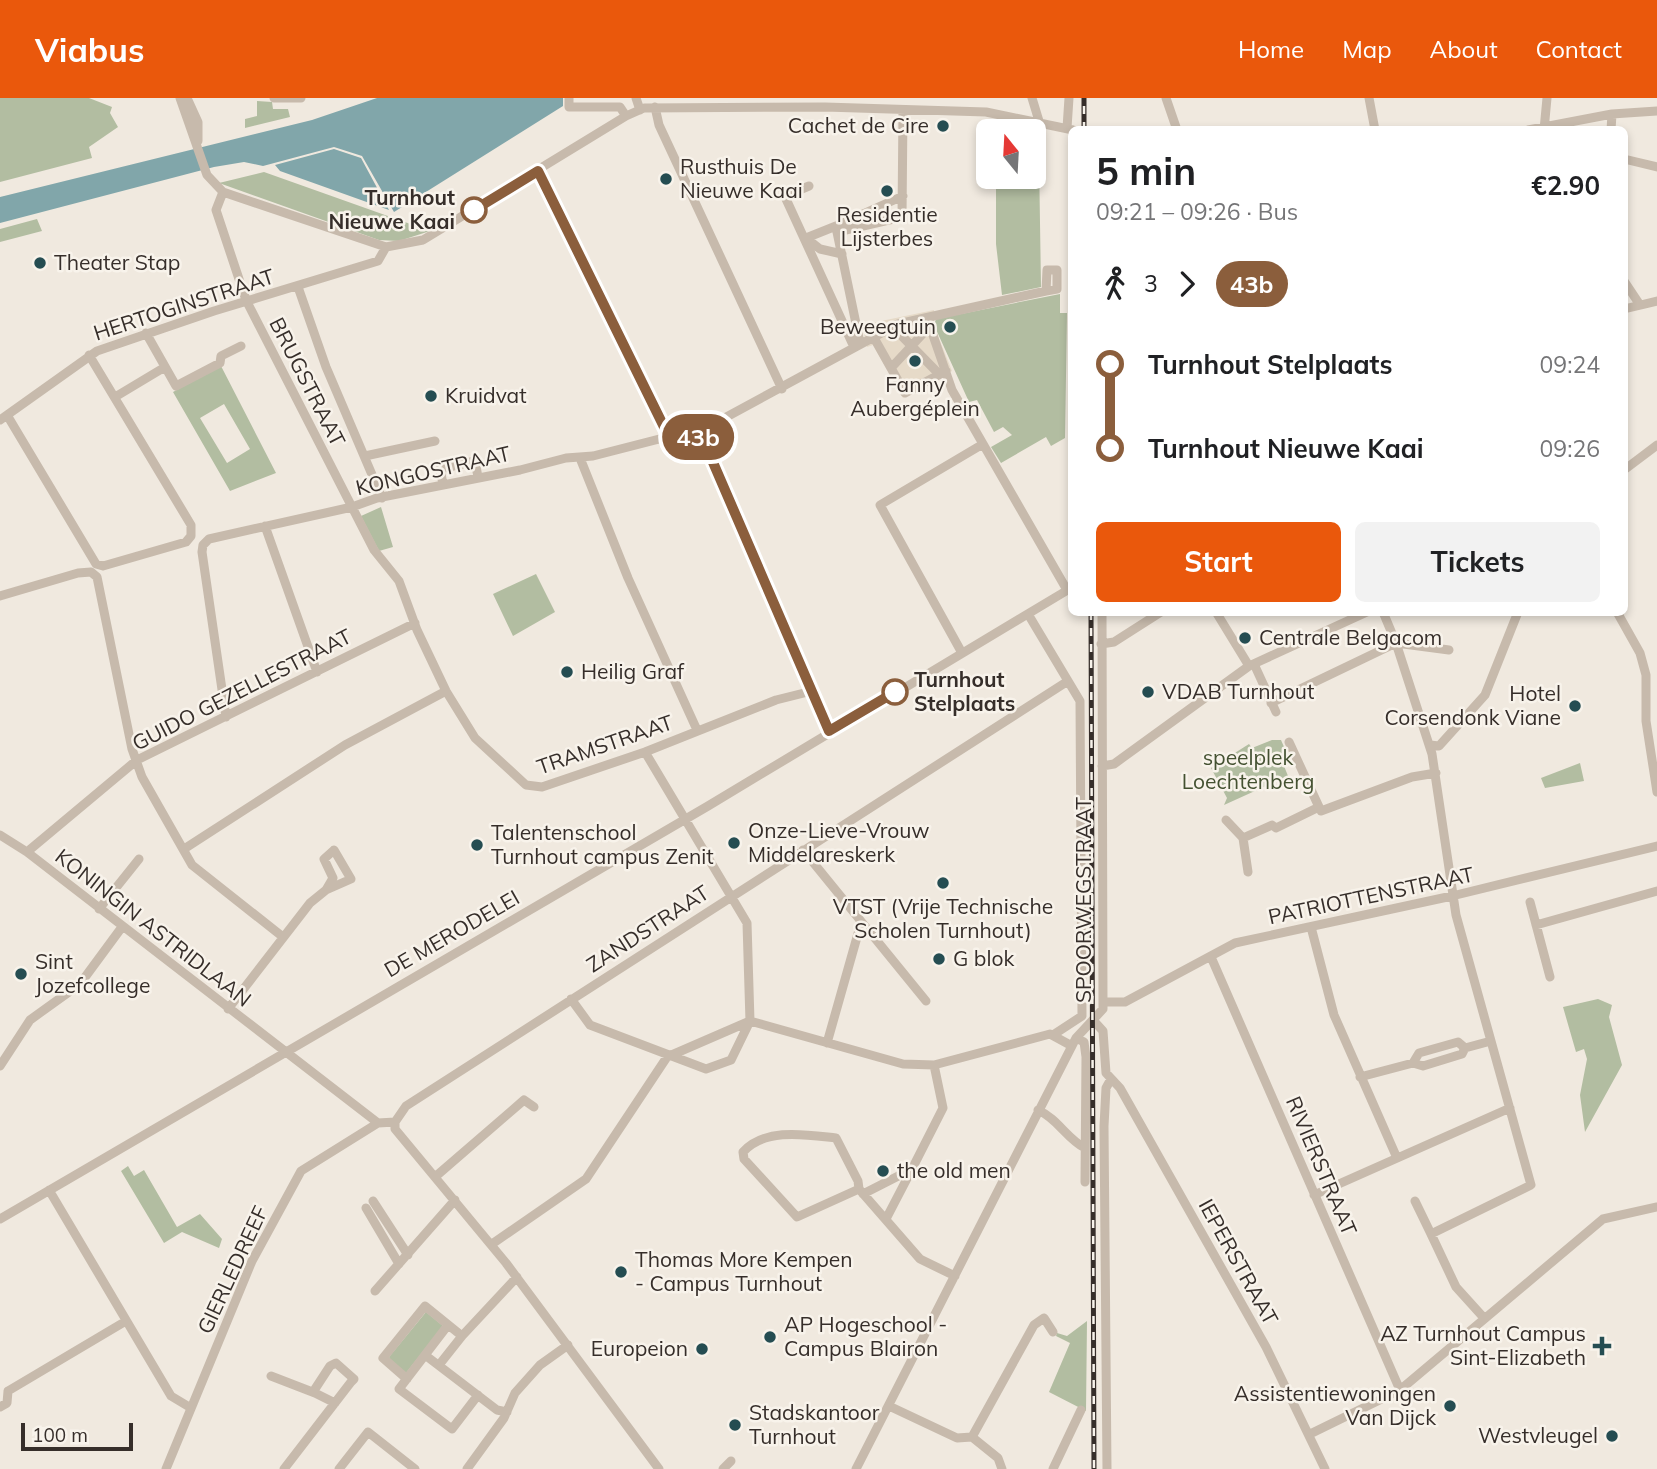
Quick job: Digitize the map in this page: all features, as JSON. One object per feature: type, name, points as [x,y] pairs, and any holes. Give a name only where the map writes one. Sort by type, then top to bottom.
[{"type":"street","points":[[180,98],[205,170],[212,182],[223,192],[386,247],[424,240],[626,116],[655,107],[825,102],[903,110],[986,112],[1027,119]]},
{"type":"street","points":[[187,98],[198,122],[198,144]]},
{"type":"street","points":[[274,98],[301,98]]},
{"type":"street","points":[[569,98],[569,107],[620,107],[626,116]]},
{"type":"street","points":[[636,98],[640,110]]},
{"type":"street","points":[[1032,98],[1038,119]]},
{"type":"street","points":[[1069,98],[1070,126]]},
{"type":"street","points":[[1166,98],[1176,126]]},
{"type":"street","points":[[1369,98],[1374,126]]},
{"type":"street","points":[[1544,126],[1547,98]]},
{"type":"street","points":[[655,107],[659,125],[782,389]]},
{"type":"street","points":[[806,238],[836,229],[902,217],[903,110]]},
{"type":"street","points":[[1554,126],[1612,114],[1657,111]]},
{"type":"street","points":[[1611,126],[1612,114]]},
{"type":"street","points":[[1046,123],[1068,128]]},
{"type":"street","points":[[1628,160],[1657,167]]},
{"type":"street","points":[[538,171],[671,436]]},
{"type":"street","points":[[809,186],[785,196],[786,199],[806,238],[820,249],[842,254]]},
{"type":"street","name":"BRUGSTRAAT","points":[[223,192],[216,210],[246,300],[380,560],[400,581],[415,623],[446,691]]},
{"type":"street","points":[[836,229],[903,196]]},
{"type":"street","points":[[836,229],[857,345]]},
{"type":"street","points":[[806,238],[806,244],[857,345]]},
{"type":"street","name":"HERTOGINSTRAAT","points":[[3,417],[89,355],[246,300],[298,287],[379,261],[386,247]]},
{"type":"street","points":[[298,287],[329,376],[382,498]]},
{"type":"street","points":[[1628,287],[1640,305]]},
{"type":"street","points":[[829,731],[712,460],[695,434],[893,327],[928,322],[947,313],[1046,291]]},
{"type":"street","points":[[1628,308],[1657,301]]},
{"type":"street","points":[[891,368],[928,322]]},
{"type":"street","points":[[928,322],[942,372],[1068,587]]},
{"type":"street","points":[[893,327],[910,347],[942,372]]},
{"type":"street","points":[[146,333],[176,386],[220,363],[221,356],[241,346]]},
{"type":"street","points":[[873,336],[905,393],[942,372]]},
{"type":"street","points":[[0,597],[186,542],[191,536],[191,525],[89,355]]},
{"type":"street","points":[[115,397],[165,366]]},
{"type":"street","points":[[3,417],[100,583],[132,749],[142,777],[191,865],[283,937]]},
{"type":"street","name":"KONGOSTRAAT","points":[[226,717],[203,545],[209,538],[443,484],[566,458],[580,458],[671,436],[695,434]]},
{"type":"street","points":[[365,456],[435,441]]},
{"type":"street","points":[[961,653],[880,505],[983,444]]},
{"type":"street","points":[[1628,468],[1657,445]]},
{"type":"street","points":[[580,458],[623,565],[697,730]]},
{"type":"street","points":[[443,484],[440,469],[475,461],[478,477]]},
{"type":"street","points":[[265,526],[317,672]]},
{"type":"street","name":"DE MERODELEI","points":[[0,1219],[1068,590]]},
{"type":"street","points":[[492,1244],[586,1179],[667,1057],[750,1021],[903,1064],[934,1065],[1053,1035],[1082,1016],[1080,701],[1028,614]]},
{"type":"street","name":"SPOORWEGSTRAAT","points":[[1102,616],[1103,1002],[1101,1013],[1093,1020],[1103,1031],[1104,1068],[1111,1079],[1106,1088],[1104,1126],[1107,1469]]},
{"type":"street","points":[[1101,644],[1114,642],[1155,616]]},
{"type":"street","points":[[1219,616],[1252,665],[1274,707],[1396,643],[1449,649]]},
{"type":"street","points":[[1102,766],[1114,764],[1252,665],[1358,616]]},
{"type":"street","points":[[1385,616],[1430,746],[1452,897],[1531,1185],[1431,1234]]},
{"type":"street","points":[[1430,746],[1439,746],[1485,695],[1516,616]]},
{"type":"street","points":[[1619,616],[1640,653],[1646,675],[1646,721],[1657,792]]},
{"type":"street","name":"GUIDO GEZELLESTRAAT","points":[[27,852],[137,761],[415,623]]},
{"type":"street","points":[[1646,675],[1657,670]]},
{"type":"street","name":"ZANDSTRAAT","points":[[395,1122],[406,1106],[1068,681]]},
{"type":"street","points":[[184,849],[345,745],[446,691]]},
{"type":"street","name":"TRAMSTRAAT","points":[[446,691],[475,737],[532,787],[542,788],[645,752],[776,700],[812,691]]},
{"type":"street","points":[[1289,742],[1321,811],[1412,778],[1436,773]]},
{"type":"street","points":[[571,999],[590,1025],[667,1057],[706,1069],[731,1060],[750,1021],[747,923],[645,752]]},
{"type":"street","points":[[1243,838],[1272,825],[1276,828],[1319,807]]},
{"type":"street","points":[[1226,820],[1243,838],[1248,872]]},
{"type":"street","name":"KONINGIN ASTRIDLAAN","points":[[0,835],[27,852],[374,1120]]},
{"type":"street","name":"PATRIOTTENSTRAAT","points":[[1103,1002],[1125,1002],[1235,943],[1452,897],[1657,846]]},
{"type":"street","points":[[228,1009],[310,903],[326,890],[351,879],[334,850],[324,859],[333,878],[326,890]]},
{"type":"street","points":[[803,850],[926,1001]]},
{"type":"street","points":[[99,909],[138,859]]},
{"type":"street","points":[[1536,925],[1657,891]]},
{"type":"street","points":[[1530,902],[1550,977]]},
{"type":"street","points":[[827,1043],[861,923]]},
{"type":"street","points":[[0,1066],[30,1020],[80,984],[122,927]]},
{"type":"street","points":[[1311,927],[1334,1015],[1396,1158]]},
{"type":"street","name":"RIVIERSTRAAT","points":[[1210,957],[1400,1390]]},
{"type":"street","points":[[871,1469],[858,1466],[1038,1110],[1074,1042],[1093,1020]]},
{"type":"street","points":[[1053,1035],[1074,1042],[1084,1042],[1086,1182]]},
{"type":"street","points":[[1360,1077],[1413,1063],[1423,1066],[1462,1054],[1465,1048],[1491,1041]]},
{"type":"street","points":[[886,1219],[943,1108],[934,1065]]},
{"type":"street","name":"IEPERSTRAAT","points":[[1111,1079],[1120,1087],[1259,1334],[1325,1469]]},
{"type":"street","points":[[435,1177],[524,1100],[534,1107]]},
{"type":"street","points":[[1314,1195],[1510,1108]]},
{"type":"street","points":[[1038,1110],[1052,1116],[1077,1144],[1086,1149]]},
{"type":"street","points":[[374,1120],[395,1122],[395,1129],[492,1244],[659,1469]]},
{"type":"street","name":"GIERLEDREEF","points":[[166,1469],[252,1261],[301,1171],[374,1120]]},
{"type":"street","points":[[912,1169],[861,1191],[797,1217],[744,1159],[743,1152],[749,1145],[786,1134],[836,1138],[859,1181],[861,1191],[920,1259],[955,1276]]},
{"type":"street","points":[[50,1190],[172,1396],[191,1409]]},
{"type":"street","points":[[374,1292],[455,1200]]},
{"type":"street","points":[[373,1201],[408,1255]]},
{"type":"street","points":[[1415,1201],[1456,1287],[1484,1318]]},
{"type":"street","points":[[1310,1434],[1400,1390],[1603,1219],[1657,1207]]},
{"type":"street","points":[[366,1208],[399,1264]]},
{"type":"street","points":[[439,1366],[462,1336],[517,1278]]},
{"type":"street","points":[[407,1379],[383,1358],[425,1306],[462,1336]]},
{"type":"street","points":[[972,1437],[1034,1325],[1044,1318],[1053,1332]]},
{"type":"street","points":[[0,1407],[7,1403],[4,1389],[126,1321]]},
{"type":"street","points":[[448,1325],[399,1389],[452,1429],[478,1395]]},
{"type":"street","points":[[467,1469],[507,1412],[515,1393],[532,1373],[568,1345]]},
{"type":"street","points":[[425,1355],[497,1410],[507,1412]]},
{"type":"street","points":[[286,1468],[354,1378],[339,1364],[330,1366],[317,1385],[315,1393]]},
{"type":"street","points":[[271,1376],[335,1403]]},
{"type":"street","points":[[889,1406],[946,1434],[957,1438],[972,1437],[998,1458],[1002,1469]]},
{"type":"street","points":[[1054,1469],[1081,1410]]},
{"type":"street","points":[[339,1469],[368,1432],[415,1469]]},
{"type":"street","points":[[723,1469],[731,1461]]},
{"type":"green space","points":[[0,98],[89,98],[112,107],[110,113],[118,127],[89,147],[92,158],[0,182]]},
{"type":"green space","points":[[257,101],[272,102],[273,109],[288,109],[290,117],[245,128],[245,119],[257,116]]},
{"type":"green space","points":[[264,172],[430,231],[399,241],[379,240],[219,183]]},
{"type":"green space","points":[[996,189],[1039,189],[1041,287],[1002,295],[996,244]]},
{"type":"green space","points":[[37,219],[42,231],[0,242],[0,229]]},
{"type":"green space","points":[[1060,294],[1060,313],[1067,313],[1065,438],[1051,446],[1046,437],[1001,463],[991,447],[1012,435],[1003,427],[994,432],[977,400],[969,402],[934,325],[936,319]]},
{"type":"green space","points":[[221,366],[276,473],[230,491],[173,392]],"holes":[[[224,404],[250,449],[227,463],[200,418]]]},
{"type":"green space","points":[[381,507],[393,547],[379,551],[361,516]]},
{"type":"green space","points":[[536,574],[555,612],[513,636],[493,594]]},
{"type":"green space","name":"speelplek Loechtenberg","points":[[1272,740],[1281,740],[1291,763],[1284,766],[1288,776],[1224,805],[1227,798],[1211,768],[1249,744],[1252,748]]},
{"type":"green space","points":[[1580,763],[1584,781],[1545,788],[1541,778]]},
{"type":"green space","points":[[1598,999],[1612,1005],[1609,1017],[1622,1065],[1585,1132],[1580,1095],[1587,1059],[1584,1049],[1576,1052],[1563,1007]]},
{"type":"green space","points":[[128,1166],[134,1176],[144,1170],[177,1227],[200,1214],[222,1239],[219,1248],[182,1232],[164,1243],[121,1171]]},
{"type":"green space","points":[[426,1312],[443,1326],[406,1373],[391,1363],[389,1357]]},
{"type":"green space","points":[[1087,1321],[1086,1411],[1049,1392],[1070,1343],[1056,1336],[1057,1333],[1067,1336]]},
{"type":"shaded area","name":"Fanny Aubergéplein","points":[[934,310],[934,326],[952,371],[903,398],[873,345],[867,347],[862,325]]},
{"type":"water","points":[[377,98],[563,98],[563,106],[394,212],[362,156],[334,147],[263,166],[244,162],[214,167],[0,223],[0,197],[312,120]]},
{"type":"water","points":[[334,149],[361,158],[389,210],[280,171],[275,165]]},
{"type":"railway","points":[[1084,98],[1084,126]]},
{"type":"railway","points":[[1091,616],[1094,1469]]},
{"type":"bus line","name":"43b","points":[[474,210],[538,171],[667,433],[678,437],[695,434],[712,460],[829,731],[895,692]]},
{"type":"place","name":"Cachet de Cire","points":[[943,126]]},
{"type":"place","name":"Rusthuis De Nieuwe Kaai","points":[[666,179]]},
{"type":"place","name":"Residentie Lijsterbes","points":[[887,191]]},
{"type":"place","name":"Turnhout Nieuwe Kaai","points":[[474,210]]},
{"type":"place","name":"Theater Stap","points":[[40,263]]},
{"type":"place","name":"Beweegtuin","points":[[950,327]]},
{"type":"place","name":"Fanny Aubergéplein","points":[[915,361]]},
{"type":"place","name":"Kruidvat","points":[[431,396]]},
{"type":"place","name":"Centrale Belgacom","points":[[1245,638]]},
{"type":"place","name":"Heilig Graf","points":[[567,672]]},
{"type":"place","name":"Turnhout Stelplaats","points":[[895,692]]},
{"type":"place","name":"VDAB Turnhout","points":[[1148,692]]},
{"type":"place","name":"Hotel Corsendonk Viane","points":[[1575,706]]},
{"type":"place","name":"Onze-Lieve-Vrouw Middelareskerk","points":[[734,843]]},
{"type":"place","name":"Talentenschool Turnhout campus Zenit","points":[[477,845]]},
{"type":"place","name":"VTST (Vrije Technische Scholen Turnhout)","points":[[943,883]]},
{"type":"place","name":"G blok","points":[[939,959]]},
{"type":"place","name":"Sint Jozefcollege","points":[[21,974]]},
{"type":"place","name":"the old men","points":[[883,1171]]},
{"type":"place","name":"Thomas More Kempen - Campus Turnhout","points":[[621,1272]]},
{"type":"place","name":"AP Hogeschool - Campus Blairon","points":[[770,1337]]},
{"type":"place","name":"AZ Turnhout Campus Sint-Elizabeth","points":[[1602,1346]]},
{"type":"place","name":"Europeion","points":[[702,1349]]},
{"type":"place","name":"Assistentiewoningen Van Dijck","points":[[1450,1406]]},
{"type":"place","name":"Stadskantoor Turnhout","points":[[735,1425]]},
{"type":"place","name":"Westvleugel","points":[[1612,1436]]}]
